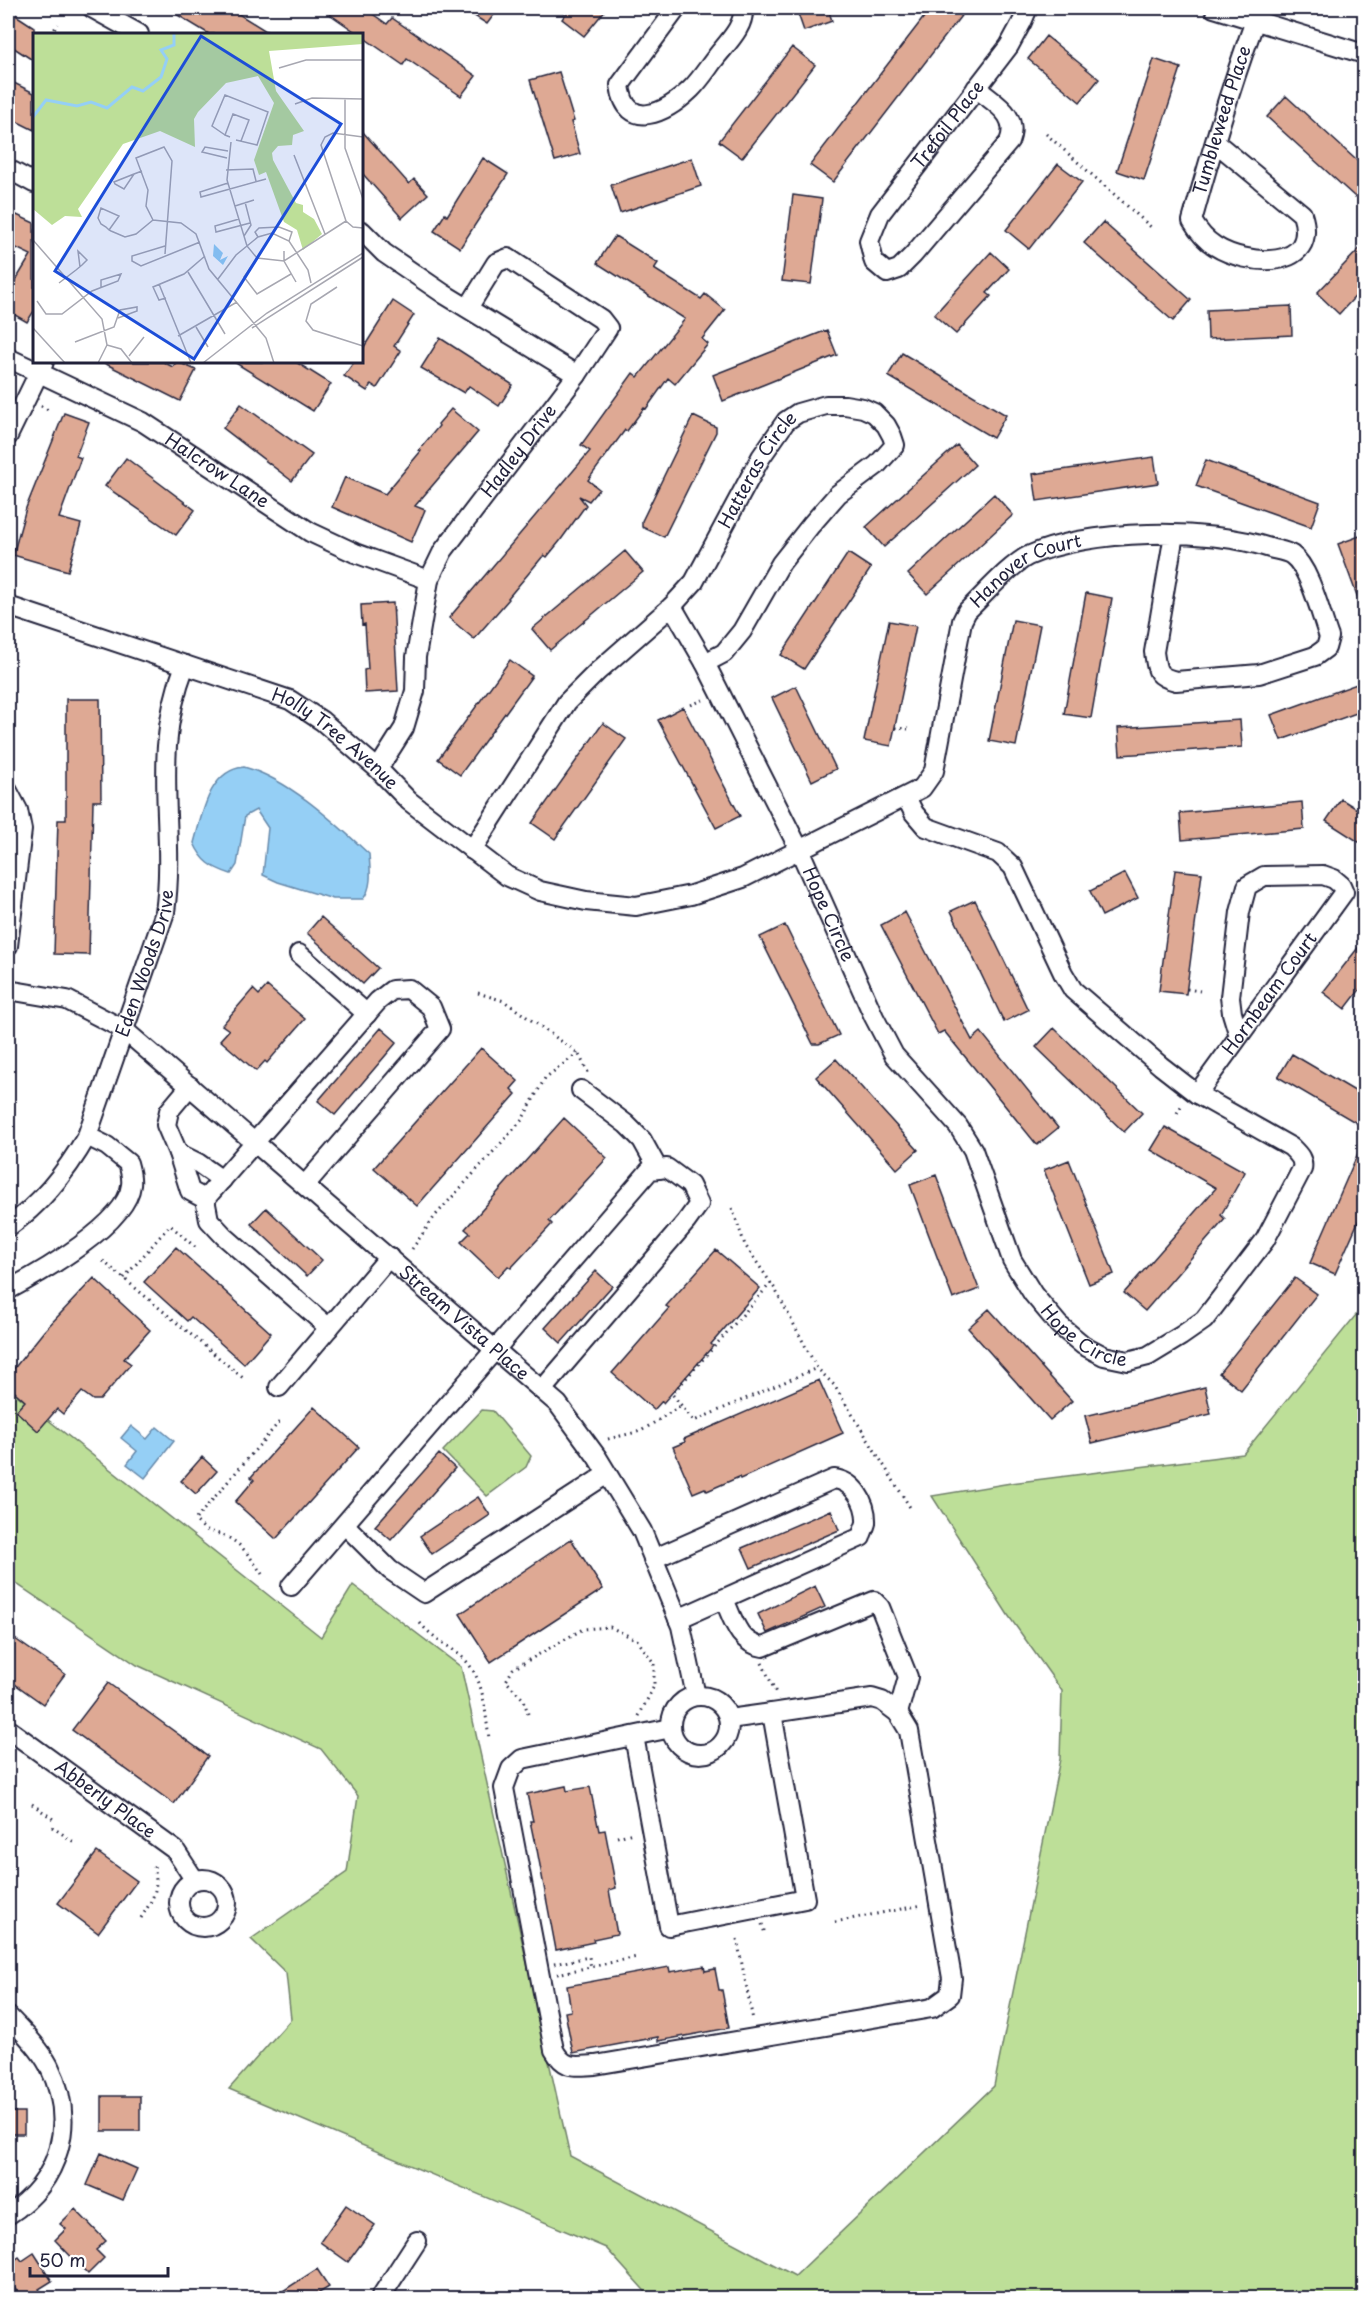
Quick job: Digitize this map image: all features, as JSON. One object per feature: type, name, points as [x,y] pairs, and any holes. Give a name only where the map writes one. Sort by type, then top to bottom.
[{"type":"street","points":[[92,8],[137,33]]},
{"type":"street","points":[[677,8],[620,85],[621,99],[627,108],[636,114],[651,114],[670,106],[692,88],[737,30],[744,15],[743,8]]},
{"type":"street","name":"Trefoil Place","points":[[976,88],[1011,118],[1013,132],[1009,142],[956,206],[899,269],[887,273],[874,262],[869,241],[880,214],[976,88],[1009,46],[1028,8]]},
{"type":"street","points":[[1214,8],[1258,14],[1365,54]]},
{"type":"street","name":"Tumbleweed Place","points":[[1215,142],[1302,214],[1306,236],[1299,250],[1285,258],[1266,260],[1235,255],[1214,245],[1198,231],[1192,221],[1215,142],[1258,14]]},
{"type":"street","points":[[8,169],[33,182]]},
{"type":"street","points":[[363,236],[384,254],[578,375]]},
{"type":"street","name":"Hadley Drive","points":[[378,769],[404,728],[415,691],[416,657],[429,580],[443,551],[578,375],[608,327],[601,319],[508,258],[496,263],[468,308]]},
{"type":"street","name":"Halcrow Lane","points":[[8,358],[40,367],[142,422],[310,532],[355,554],[429,580]]},
{"type":"street","points":[[8,436],[40,367]]},
{"type":"street","name":"Hatteras Circle","points":[[472,850],[567,702],[598,671],[672,606],[694,582],[761,457],[786,421],[798,413],[826,405],[863,408],[874,413],[886,425],[895,445],[877,465],[838,494],[782,563],[742,631],[724,653],[705,663]]},
{"type":"street","name":"Hanover Court","points":[[800,851],[922,788],[934,771],[962,621],[967,611],[996,582],[1026,557],[1066,544],[1150,533],[1174,534],[1250,541],[1291,555],[1304,570],[1329,637],[1326,648],[1316,656],[1259,674],[1176,681],[1163,678],[1157,671],[1154,652],[1174,534]]},
{"type":"street","name":"Holly Tree Avenue","points":[[8,606],[290,700],[322,721],[378,769],[409,801],[472,850],[507,876],[540,891],[586,901],[636,906],[702,892],[743,878],[800,851]]},
{"type":"street","name":"Hope Circle","points":[[672,606],[705,663],[800,851],[861,990],[894,1055],[958,1126],[973,1150],[1012,1260],[1033,1294],[1059,1325],[1083,1345],[1104,1356],[1128,1361],[1148,1356],[1204,1320],[1265,1240],[1302,1169],[1301,1157],[1291,1147],[1197,1094],[1073,990],[1013,867],[998,852],[926,827],[914,813],[906,797]]},
{"type":"street","name":"Eden Woods Drive","points":[[8,1227],[36,1204],[69,1167],[87,1136],[165,912],[169,886],[167,745],[174,698],[185,665]]},
{"type":"street","points":[[8,791],[18,810],[22,830],[8,946]]},
{"type":"street","name":"Hornbeam Court","points":[[1197,1094],[1344,892],[1341,885],[1323,875],[1264,876],[1247,886],[1240,912],[1230,997],[1239,1035]]},
{"type":"street","points":[[299,954],[367,1014]]},
{"type":"street","points":[[205,1199],[378,1001],[392,990],[409,989],[430,1007],[440,1029],[305,1185]]},
{"type":"street","name":"Stream Vista Place","points":[[8,990],[67,1000],[123,1029],[558,1404],[607,1474],[642,1532],[678,1619],[696,1696]]},
{"type":"street","points":[[585,1082],[642,1140],[658,1169]]},
{"type":"street","points":[[190,1086],[169,1111],[166,1125],[190,1191],[205,1199]]},
{"type":"street","points":[[8,1290],[47,1269],[101,1229],[120,1210],[131,1187],[128,1163],[107,1146],[87,1136]]},
{"type":"street","points":[[178,1153],[198,1163],[222,1180]]},
{"type":"street","points":[[291,1586],[650,1170],[667,1168],[690,1185],[699,1204],[542,1390]]},
{"type":"street","points":[[205,1199],[209,1220],[224,1236],[329,1328]]},
{"type":"street","points":[[279,1387],[389,1257]]},
{"type":"street","points":[[345,1525],[390,1570],[423,1593],[607,1474]]},
{"type":"street","points":[[653,1559],[834,1479],[844,1480],[852,1486],[863,1508],[866,1522],[861,1537],[678,1619]]},
{"type":"street","points":[[724,1599],[741,1636],[751,1645],[763,1647],[874,1601],[880,1607],[908,1677],[898,1713]]},
{"type":"street","points":[[696,1696],[713,1699],[720,1704],[729,1719],[726,1737],[714,1751],[705,1754],[686,1750],[674,1737],[671,1728],[676,1708],[688,1698],[696,1696]]},
{"type":"street","points":[[671,1728],[635,1728],[522,1759],[511,1769],[504,1788],[546,1977],[554,2050],[559,2061],[565,2065],[595,2065],[932,2008],[942,2002],[950,1995],[952,1978],[909,1731],[898,1713],[882,1701],[872,1698],[774,1704],[729,1719]]},
{"type":"street","points":[[635,1728],[669,1926],[672,1926],[805,1899],[774,1704]]},
{"type":"street","name":"Abberly Place","points":[[8,1729],[175,1850],[194,1880]]},
{"type":"street","points":[[8,2016],[27,2036],[49,2066],[61,2102],[61,2142],[48,2178],[21,2207],[8,2215]]},
{"type":"street","points":[[380,2298],[417,2241]]},
{"type":"path","points":[[52,33],[58,24]]},
{"type":"path","points":[[1046,134],[1152,228]]},
{"type":"path","points":[[393,611],[399,610]]},
{"type":"path","points":[[691,705],[699,702]]},
{"type":"path","points":[[895,728],[908,729]]},
{"type":"path","points":[[1187,989],[1200,991]]},
{"type":"path","points":[[478,993],[504,1001],[578,1053],[585,1082]]},
{"type":"path","points":[[412,1249],[435,1216],[522,1120],[545,1078],[578,1053]]},
{"type":"path","points":[[732,1208],[745,1245],[771,1283],[817,1368],[834,1384],[911,1509]]},
{"type":"path","points":[[124,1278],[170,1225],[195,1246]]},
{"type":"path","points":[[103,1261],[243,1378]]},
{"type":"path","points":[[771,1283],[672,1394],[694,1420],[817,1368]]},
{"type":"path","points":[[608,1439],[642,1431],[682,1405]]},
{"type":"path","points":[[262,1574],[247,1553],[229,1538],[207,1532],[195,1520],[281,1420]]},
{"type":"path","points":[[420,1623],[428,1633],[467,1662],[483,1693],[489,1738]]},
{"type":"path","points":[[528,1714],[524,1700],[506,1681],[513,1669],[582,1629],[610,1627],[637,1640],[654,1663],[654,1686],[635,1728]]},
{"type":"path","points":[[761,1661],[774,1704]]},
{"type":"path","points":[[32,1804],[56,1821]]},
{"type":"path","points":[[52,1827],[74,1842]]},
{"type":"path","points":[[141,1918],[153,1899],[157,1883],[154,1866]]},
{"type":"path","points":[[836,1922],[939,1901]]},
{"type":"path","points":[[737,1939],[753,2020],[746,2026],[748,2039]]},
{"type":"path","points":[[591,1966],[589,1957],[549,1965],[546,1977],[637,1957]]},
{"type":"green space","points":[[1364,1305],[1364,2298],[651,2298],[606,2248],[229,2089],[291,2019],[286,1973],[251,1939],[347,1872],[358,1796],[321,1749],[137,1665],[8,1578],[8,1388],[321,1637],[353,1585],[461,1667],[570,2156],[795,2276],[994,2086],[1060,1759],[1062,1691],[1008,1615],[932,1496],[1011,1483],[1243,1454]]},
{"type":"green space","points":[[482,1410],[493,1411],[531,1456],[526,1467],[487,1496],[443,1451]]},
{"type":"water","points":[[244,767],[278,781],[311,803],[369,854],[370,883],[363,899],[333,899],[263,875],[268,828],[256,810],[245,816],[237,865],[231,874],[213,866],[200,855],[194,843],[209,796],[223,776],[232,770]]},
{"type":"water","points":[[131,1426],[147,1439],[157,1427],[174,1441],[145,1478],[127,1464],[137,1451],[121,1438]]},
{"type":"building","points":[[166,8],[229,8],[269,33],[207,33]]},
{"type":"building","points":[[321,8],[364,8],[387,24],[392,18],[476,76],[461,96],[407,59],[403,65],[363,37],[363,33],[357,33]]},
{"type":"building","points":[[462,8],[499,8],[487,24]]},
{"type":"building","points":[[570,8],[607,8],[584,36],[562,19]]},
{"type":"building","points":[[796,8],[828,8],[832,21],[804,31]]},
{"type":"building","points":[[931,8],[967,8],[833,182],[810,165]]},
{"type":"building","points":[[8,10],[34,27],[33,60],[8,44]]},
{"type":"building","points":[[1046,36],[1099,79],[1080,102],[1028,59]]},
{"type":"building","points":[[792,47],[815,65],[742,158],[719,141]]},
{"type":"building","points":[[1154,59],[1181,68],[1144,180],[1117,171]]},
{"type":"building","points":[[559,72],[574,121],[571,122],[580,154],[555,161],[530,80]]},
{"type":"building","points":[[8,80],[33,92],[33,130],[8,117]]},
{"type":"building","points":[[1286,96],[1365,168],[1365,187],[1355,197],[1267,117]]},
{"type":"building","points":[[363,132],[409,184],[414,179],[428,194],[402,218],[363,174]]},
{"type":"building","points":[[483,158],[508,174],[460,248],[434,231],[445,214],[447,216]]},
{"type":"building","points":[[692,158],[701,186],[620,213],[611,185]]},
{"type":"building","points":[[1058,164],[1082,182],[1029,249],[1006,230]]},
{"type":"building","points":[[793,195],[822,199],[811,284],[782,281]]},
{"type":"building","points":[[8,211],[33,223],[33,313],[27,322],[8,311],[8,293],[31,255],[8,244]]},
{"type":"building","points":[[1103,222],[1191,300],[1173,321],[1084,243]]},
{"type":"building","points":[[615,236],[658,263],[654,269],[701,299],[705,294],[725,310],[702,339],[708,344],[675,384],[668,378],[646,409],[644,408],[627,431],[625,430],[588,480],[599,489],[589,501],[579,496],[586,505],[560,541],[547,557],[544,555],[474,639],[449,618],[590,451],[581,445],[633,373],[638,377],[685,319],[597,263]]},
{"type":"building","points":[[1365,243],[1365,286],[1339,314],[1317,293]]},
{"type":"building","points":[[991,252],[1009,269],[987,293],[991,296],[956,334],[934,315]]},
{"type":"building","points":[[393,301],[414,315],[394,346],[401,351],[377,388],[371,384],[367,391],[344,376],[353,363],[363,363],[363,348]]},
{"type":"building","points":[[1291,306],[1292,335],[1208,339],[1207,310]]},
{"type":"building","points":[[827,330],[837,355],[723,401],[713,375]]},
{"type":"building","points":[[440,338],[513,385],[499,406],[469,386],[464,393],[421,368]]},
{"type":"building","points":[[902,353],[1006,415],[993,438],[888,376]]},
{"type":"building","points":[[104,363],[165,363],[173,367],[175,363],[180,363],[196,370],[180,401]]},
{"type":"building","points":[[236,363],[298,363],[331,384],[313,411]]},
{"type":"building","points":[[241,404],[312,455],[292,481],[223,428]]},
{"type":"building","points":[[451,409],[478,432],[415,506],[425,510],[411,542],[332,507],[345,477],[385,494],[421,451],[419,450]]},
{"type":"building","points":[[64,413],[89,422],[76,456],[81,458],[59,518],[81,524],[68,571],[13,555],[26,508]]},
{"type":"building","points":[[693,416],[716,427],[716,432],[664,537],[642,527],[642,521]]},
{"type":"building","points":[[957,445],[975,465],[884,547],[866,527]]},
{"type":"building","points":[[1154,457],[1158,483],[1037,501],[1033,474]]},
{"type":"building","points":[[126,458],[195,510],[176,535],[105,486]]},
{"type":"building","points":[[1206,460],[1320,502],[1311,527],[1196,486]]},
{"type":"building","points":[[994,494],[1013,515],[927,594],[908,574]]},
{"type":"building","points":[[1365,534],[1365,611],[1363,612],[1338,544]]},
{"type":"building","points":[[625,551],[643,572],[550,650],[532,629]]},
{"type":"building","points":[[848,553],[871,568],[804,669],[781,655]]},
{"type":"building","points":[[1086,593],[1112,598],[1091,718],[1064,714]]},
{"type":"building","points":[[393,603],[398,691],[365,693],[364,670],[368,669],[365,624],[362,625],[361,605]]},
{"type":"building","points":[[1013,620],[1040,625],[1016,746],[989,741]]},
{"type":"building","points":[[889,621],[916,626],[891,746],[864,741]]},
{"type":"building","points":[[510,660],[532,676],[460,775],[438,759]]},
{"type":"building","points":[[1365,681],[1365,710],[1281,740],[1271,715]]},
{"type":"building","points":[[796,686],[836,769],[812,781],[772,698]]},
{"type":"building","points":[[66,699],[100,699],[101,801],[93,801],[89,955],[54,954],[58,820],[66,820]]},
{"type":"building","points":[[683,707],[740,816],[716,828],[658,720]]},
{"type":"building","points":[[1240,720],[1242,747],[1120,755],[1118,728]]},
{"type":"building","points":[[603,723],[626,739],[555,839],[532,823]]},
{"type":"building","points":[[1341,799],[1365,814],[1365,846],[1326,821]]},
{"type":"building","points":[[1302,802],[1304,829],[1182,840],[1180,813]]},
{"type":"building","points":[[1175,870],[1202,873],[1186,994],[1159,991]]},
{"type":"building","points":[[1125,873],[1138,898],[1102,916],[1090,891]]},
{"type":"building","points":[[975,900],[1028,1010],[1004,1022],[951,911]]},
{"type":"building","points":[[905,912],[972,1040],[981,1032],[1058,1128],[1037,1145],[944,1031],[938,1034],[881,925]]},
{"type":"building","points":[[321,917],[378,968],[363,984],[307,933]]},
{"type":"building","points":[[785,925],[839,1035],[819,1044],[813,1044],[760,937]]},
{"type":"building","points":[[1365,939],[1365,983],[1345,1009],[1323,992]]},
{"type":"building","points":[[267,986],[305,1019],[267,1063],[265,1061],[256,1071],[220,1040],[229,1030],[222,1025],[253,989],[259,995]]},
{"type":"building","points":[[381,1028],[397,1042],[335,1115],[318,1101]]},
{"type":"building","points":[[1054,1028],[1142,1113],[1124,1132],[1036,1047]]},
{"type":"building","points":[[481,1048],[518,1081],[511,1089],[516,1094],[417,1206],[374,1168]]},
{"type":"building","points":[[1292,1054],[1365,1097],[1365,1128],[1278,1077]]},
{"type":"building","points":[[836,1059],[918,1150],[897,1169],[816,1077]]},
{"type":"building","points":[[564,1118],[607,1158],[549,1221],[552,1224],[511,1268],[508,1266],[498,1277],[461,1242],[470,1233],[465,1229]]},
{"type":"building","points":[[1165,1127],[1245,1172],[1221,1215],[1225,1219],[1145,1311],[1124,1293],[1216,1188],[1151,1150]]},
{"type":"building","points":[[1365,1137],[1365,1206],[1335,1274],[1310,1263]]},
{"type":"building","points":[[1069,1160],[1114,1274],[1089,1284],[1044,1170]]},
{"type":"building","points":[[936,1175],[979,1289],[953,1299],[910,1185]]},
{"type":"building","points":[[266,1208],[322,1260],[307,1276],[251,1224]]},
{"type":"building","points":[[176,1247],[271,1333],[244,1364],[191,1317],[187,1321],[144,1282]]},
{"type":"building","points":[[716,1250],[760,1288],[711,1344],[713,1346],[663,1403],[662,1401],[654,1410],[612,1373],[669,1308],[666,1306]]},
{"type":"building","points":[[596,1271],[612,1286],[561,1343],[545,1328]]},
{"type":"building","points":[[94,1278],[150,1330],[124,1359],[131,1364],[100,1400],[93,1400],[82,1392],[63,1414],[57,1409],[38,1431],[16,1411],[25,1401],[8,1386],[8,1376],[44,1331]]},
{"type":"building","points":[[1295,1278],[1317,1294],[1241,1390],[1219,1373]]},
{"type":"building","points":[[989,1309],[1072,1401],[1050,1420],[968,1328]]},
{"type":"building","points":[[819,1380],[843,1433],[740,1479],[739,1477],[707,1491],[705,1488],[693,1493],[673,1447],[685,1442],[684,1439]]},
{"type":"building","points":[[1205,1387],[1211,1414],[1092,1443],[1085,1416]]},
{"type":"building","points":[[314,1407],[359,1447],[276,1539],[235,1502],[254,1480],[251,1477]]},
{"type":"building","points":[[439,1454],[455,1468],[391,1540],[375,1526]]},
{"type":"building","points":[[202,1457],[217,1471],[196,1494],[181,1481]]},
{"type":"building","points":[[478,1497],[490,1515],[432,1554],[420,1536]]},
{"type":"building","points":[[831,1510],[839,1530],[751,1568],[742,1548]]},
{"type":"building","points":[[571,1539],[603,1589],[491,1662],[460,1614]]},
{"type":"building","points":[[815,1586],[825,1607],[767,1633],[758,1614]]},
{"type":"building","points":[[8,1634],[65,1674],[43,1704],[8,1679]]},
{"type":"building","points":[[108,1683],[208,1756],[174,1804],[72,1730]]},
{"type":"building","points":[[566,1786],[567,1791],[590,1787],[599,1831],[605,1830],[616,1888],[609,1890],[617,1934],[593,1939],[594,1942],[556,1950],[530,1821],[533,1821],[527,1794]]},
{"type":"building","points":[[97,1852],[137,1881],[98,1933],[58,1903]]},
{"type":"building","points":[[704,1966],[705,1971],[715,1969],[719,1990],[722,1990],[729,2028],[658,2041],[658,2037],[573,2053],[565,2012],[571,2011],[567,1986],[669,1967],[670,1972]]},
{"type":"building","points":[[102,2096],[140,2096],[140,2131],[102,2131]]},
{"type":"building","points":[[8,2112],[24,2112],[24,2134],[8,2134]]},
{"type":"building","points":[[101,2153],[137,2169],[123,2200],[87,2185]]},
{"type":"building","points":[[346,2205],[375,2225],[348,2262],[320,2242]]},
{"type":"building","points":[[75,2209],[106,2241],[96,2250],[104,2258],[88,2274],[55,2240],[66,2229],[60,2224]]},
{"type":"building","points":[[34,2253],[52,2281],[39,2289],[46,2298],[21,2298],[8,2278],[8,2265],[19,2257],[22,2261]]},
{"type":"building","points":[[317,2269],[329,2287],[311,2298],[272,2298]]}]
